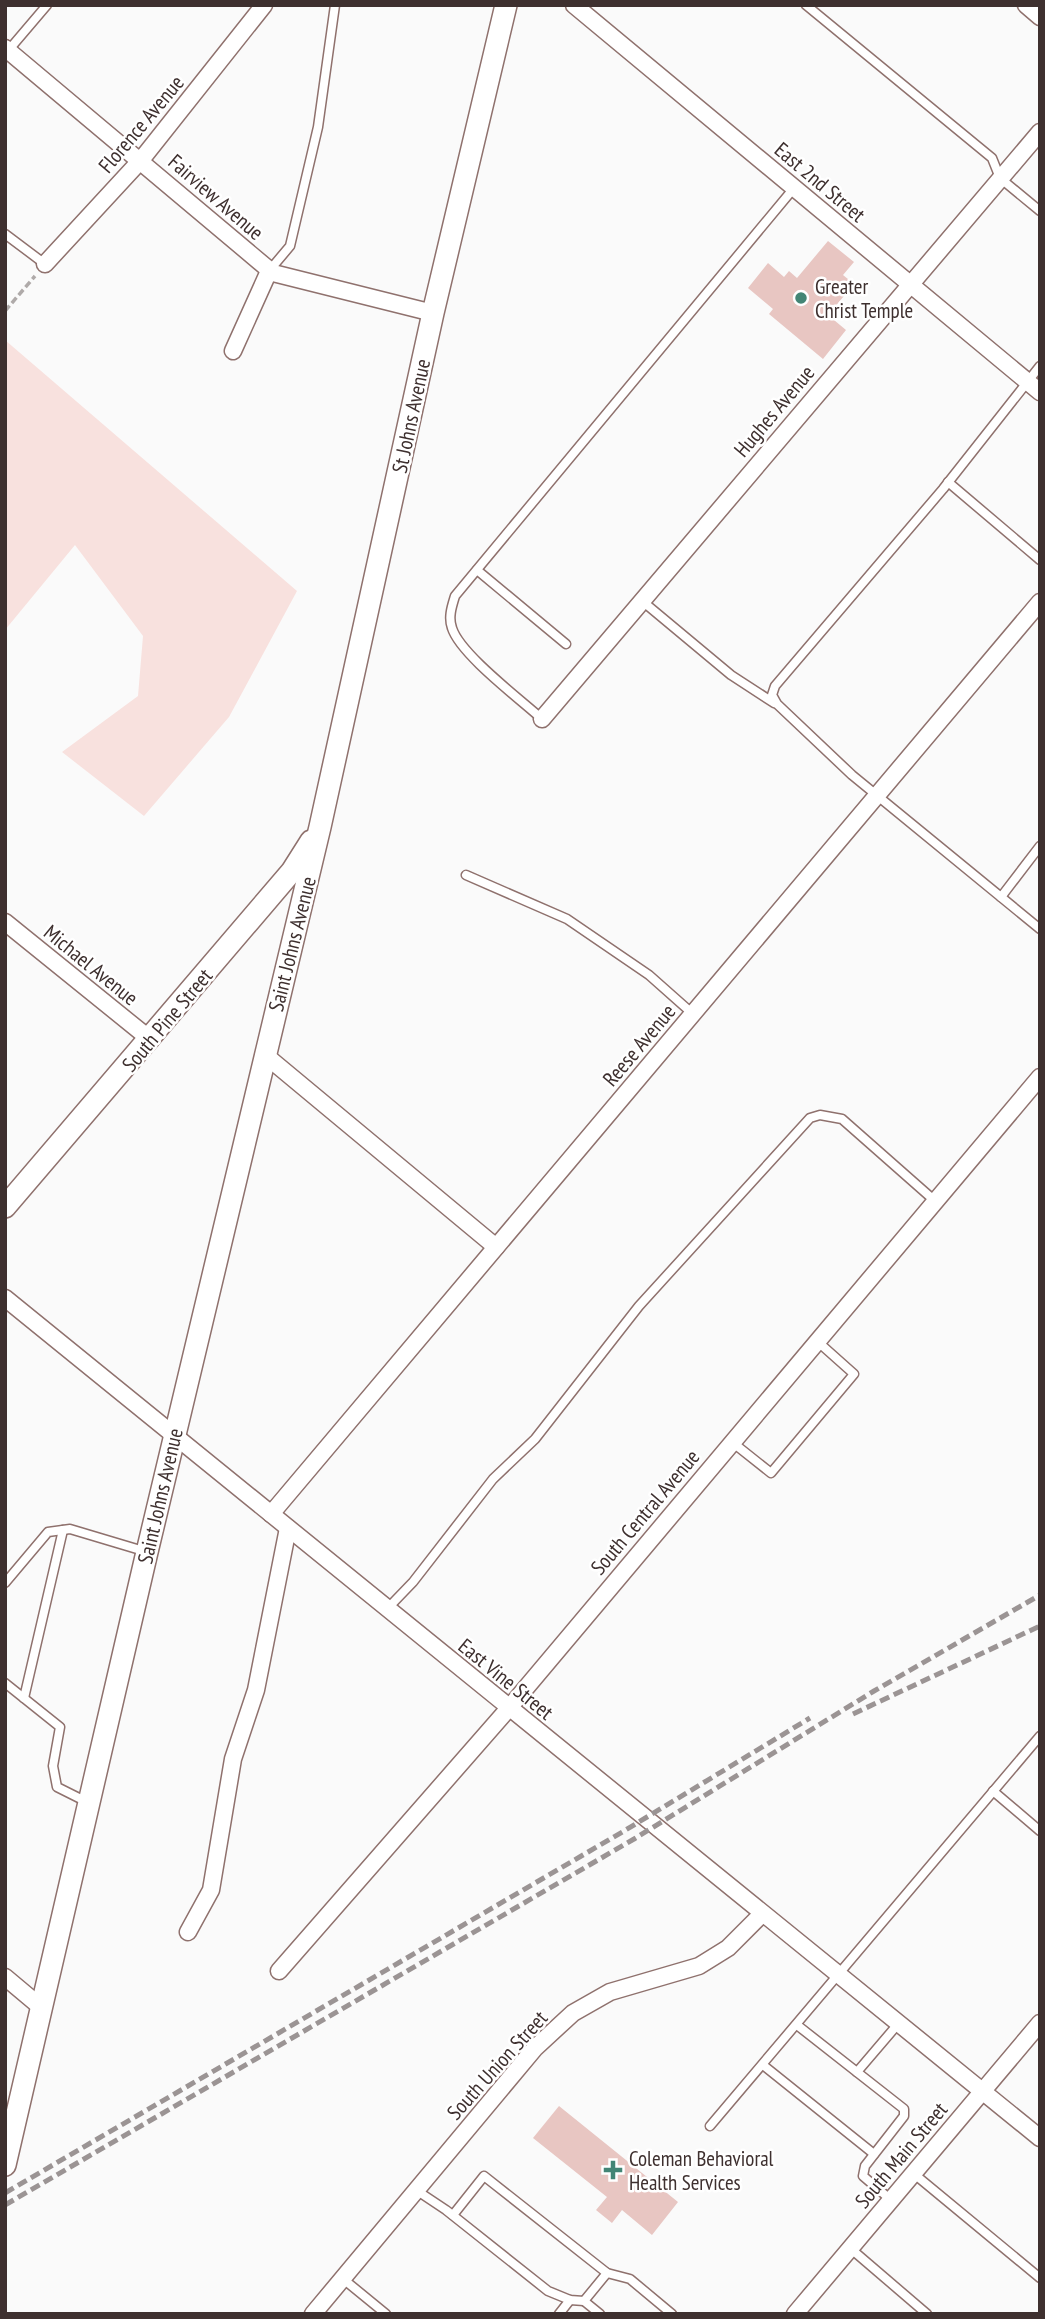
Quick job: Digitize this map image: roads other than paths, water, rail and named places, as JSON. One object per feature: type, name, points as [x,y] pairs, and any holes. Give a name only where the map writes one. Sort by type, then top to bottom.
[{"type":"street","name":"Florence Avenue","points":[[45,264],[141,160],[264,5]]},
{"type":"street","name":"St Johns Avenue","points":[[320,827],[433,313],[506,5]]},
{"type":"street","name":"East 2nd Street","points":[[573,5],[1040,392]]},
{"type":"street","points":[[1026,5],[1040,17]]},
{"type":"street","name":"Fairview Avenue","points":[[6,51],[141,160],[269,271],[307,284],[433,313]]},
{"type":"street","name":"Hughes Avenue","points":[[542,719],[909,283],[1040,132]]},
{"type":"street","points":[[233,351],[269,271]]},
{"type":"street","name":"Reese Avenue","points":[[271,1514],[1040,602]]},
{"type":"street","name":"South Pine Street","points":[[5,1207],[292,871],[320,827]]},
{"type":"street","name":"Saint Johns Avenue","points":[[5,2165],[9,2134],[42,2008],[147,1552],[320,827]]},
{"type":"street","name":"Michael Avenue","points":[[5,922],[150,1040]]},
{"type":"street","points":[[265,1055],[496,1247]]},
{"type":"street","name":"South Central Avenue","points":[[279,1971],[509,1708],[1040,1077]]},
{"type":"street","name":"East Vine Street","points":[[5,1298],[1040,2138]]},
{"type":"street","points":[[188,1932],[211,1891],[233,1759],[256,1690],[288,1528]]},
{"type":"street","name":"South Union Street","points":[[313,2314],[535,2048],[573,2013],[610,1992],[699,1966],[728,1948],[762,1914]]},
{"type":"street","points":[[5,1977],[42,2008]]},
{"type":"street","name":"South Main Street","points":[[795,2314],[1040,2023]]},
{"type":"lane","points":[[6,51],[47,5]]},
{"type":"lane","points":[[269,271],[290,246],[318,127],[335,5]]},
{"type":"lane","points":[[806,5],[992,158],[1000,178],[1040,211]]},
{"type":"lane","points":[[542,719],[462,646],[452,628],[450,616],[456,596],[794,188]]},
{"type":"lane","points":[[5,234],[45,264]]},
{"type":"lane","points":[[777,704],[772,695],[775,686],[948,482],[1040,366]]},
{"type":"lane","points":[[948,482],[1040,560]]},
{"type":"lane","points":[[477,570],[566,644]]},
{"type":"lane","points":[[642,600],[731,675],[777,704],[877,795],[1040,929]]},
{"type":"lane","points":[[1000,897],[1040,846]]},
{"type":"lane","points":[[466,875],[566,919],[649,975],[693,1014]]},
{"type":"lane","points":[[387,1609],[413,1582],[493,1479],[535,1439],[639,1306],[810,1118],[820,1115],[842,1119],[935,1201]]},
{"type":"lane","points":[[732,1442],[771,1473],[854,1374],[817,1341]]},
{"type":"lane","points":[[5,1583],[48,1532],[67,1530],[147,1552]]},
{"type":"lane","points":[[24,1698],[67,1530]]},
{"type":"lane","points":[[5,1682],[60,1727],[53,1766],[57,1787],[89,1803]]},
{"type":"lane","points":[[710,2126],[1040,1735]]},
{"type":"lane","points":[[993,1791],[1040,1831]]},
{"type":"lane","points":[[857,2072],[898,2024]]},
{"type":"lane","points":[[797,2025],[904,2109],[904,2116],[874,2154],[863,2176],[891,2200]]},
{"type":"lane","points":[[763,2065],[874,2154]]},
{"type":"lane","points":[[914,2173],[1040,2278]]},
{"type":"lane","points":[[453,2215],[484,2176],[607,2273],[630,2278],[672,2314]]},
{"type":"lane","points":[[416,2190],[453,2215],[548,2291],[570,2300],[584,2301],[600,2314]]},
{"type":"lane","points":[[850,2248],[927,2314]]},
{"type":"lane","points":[[584,2301],[607,2273]]},
{"type":"lane","points":[[342,2278],[386,2314]]},
{"type":"lane","points":[[559,2314],[570,2300]]},
{"type":"railway","points":[[5,2205],[634,1839],[874,1691],[1040,1595]]},
{"type":"railway","points":[[853,1714],[1040,1626]]},
{"type":"railway","points":[[5,2193],[624,1831],[810,1718]]},
{"type":"place","name":"Greater Christ Temple","points":[[801,298]]},
{"type":"place","name":"Coleman Behavioral Health Services","points":[[613,2170]]}]
